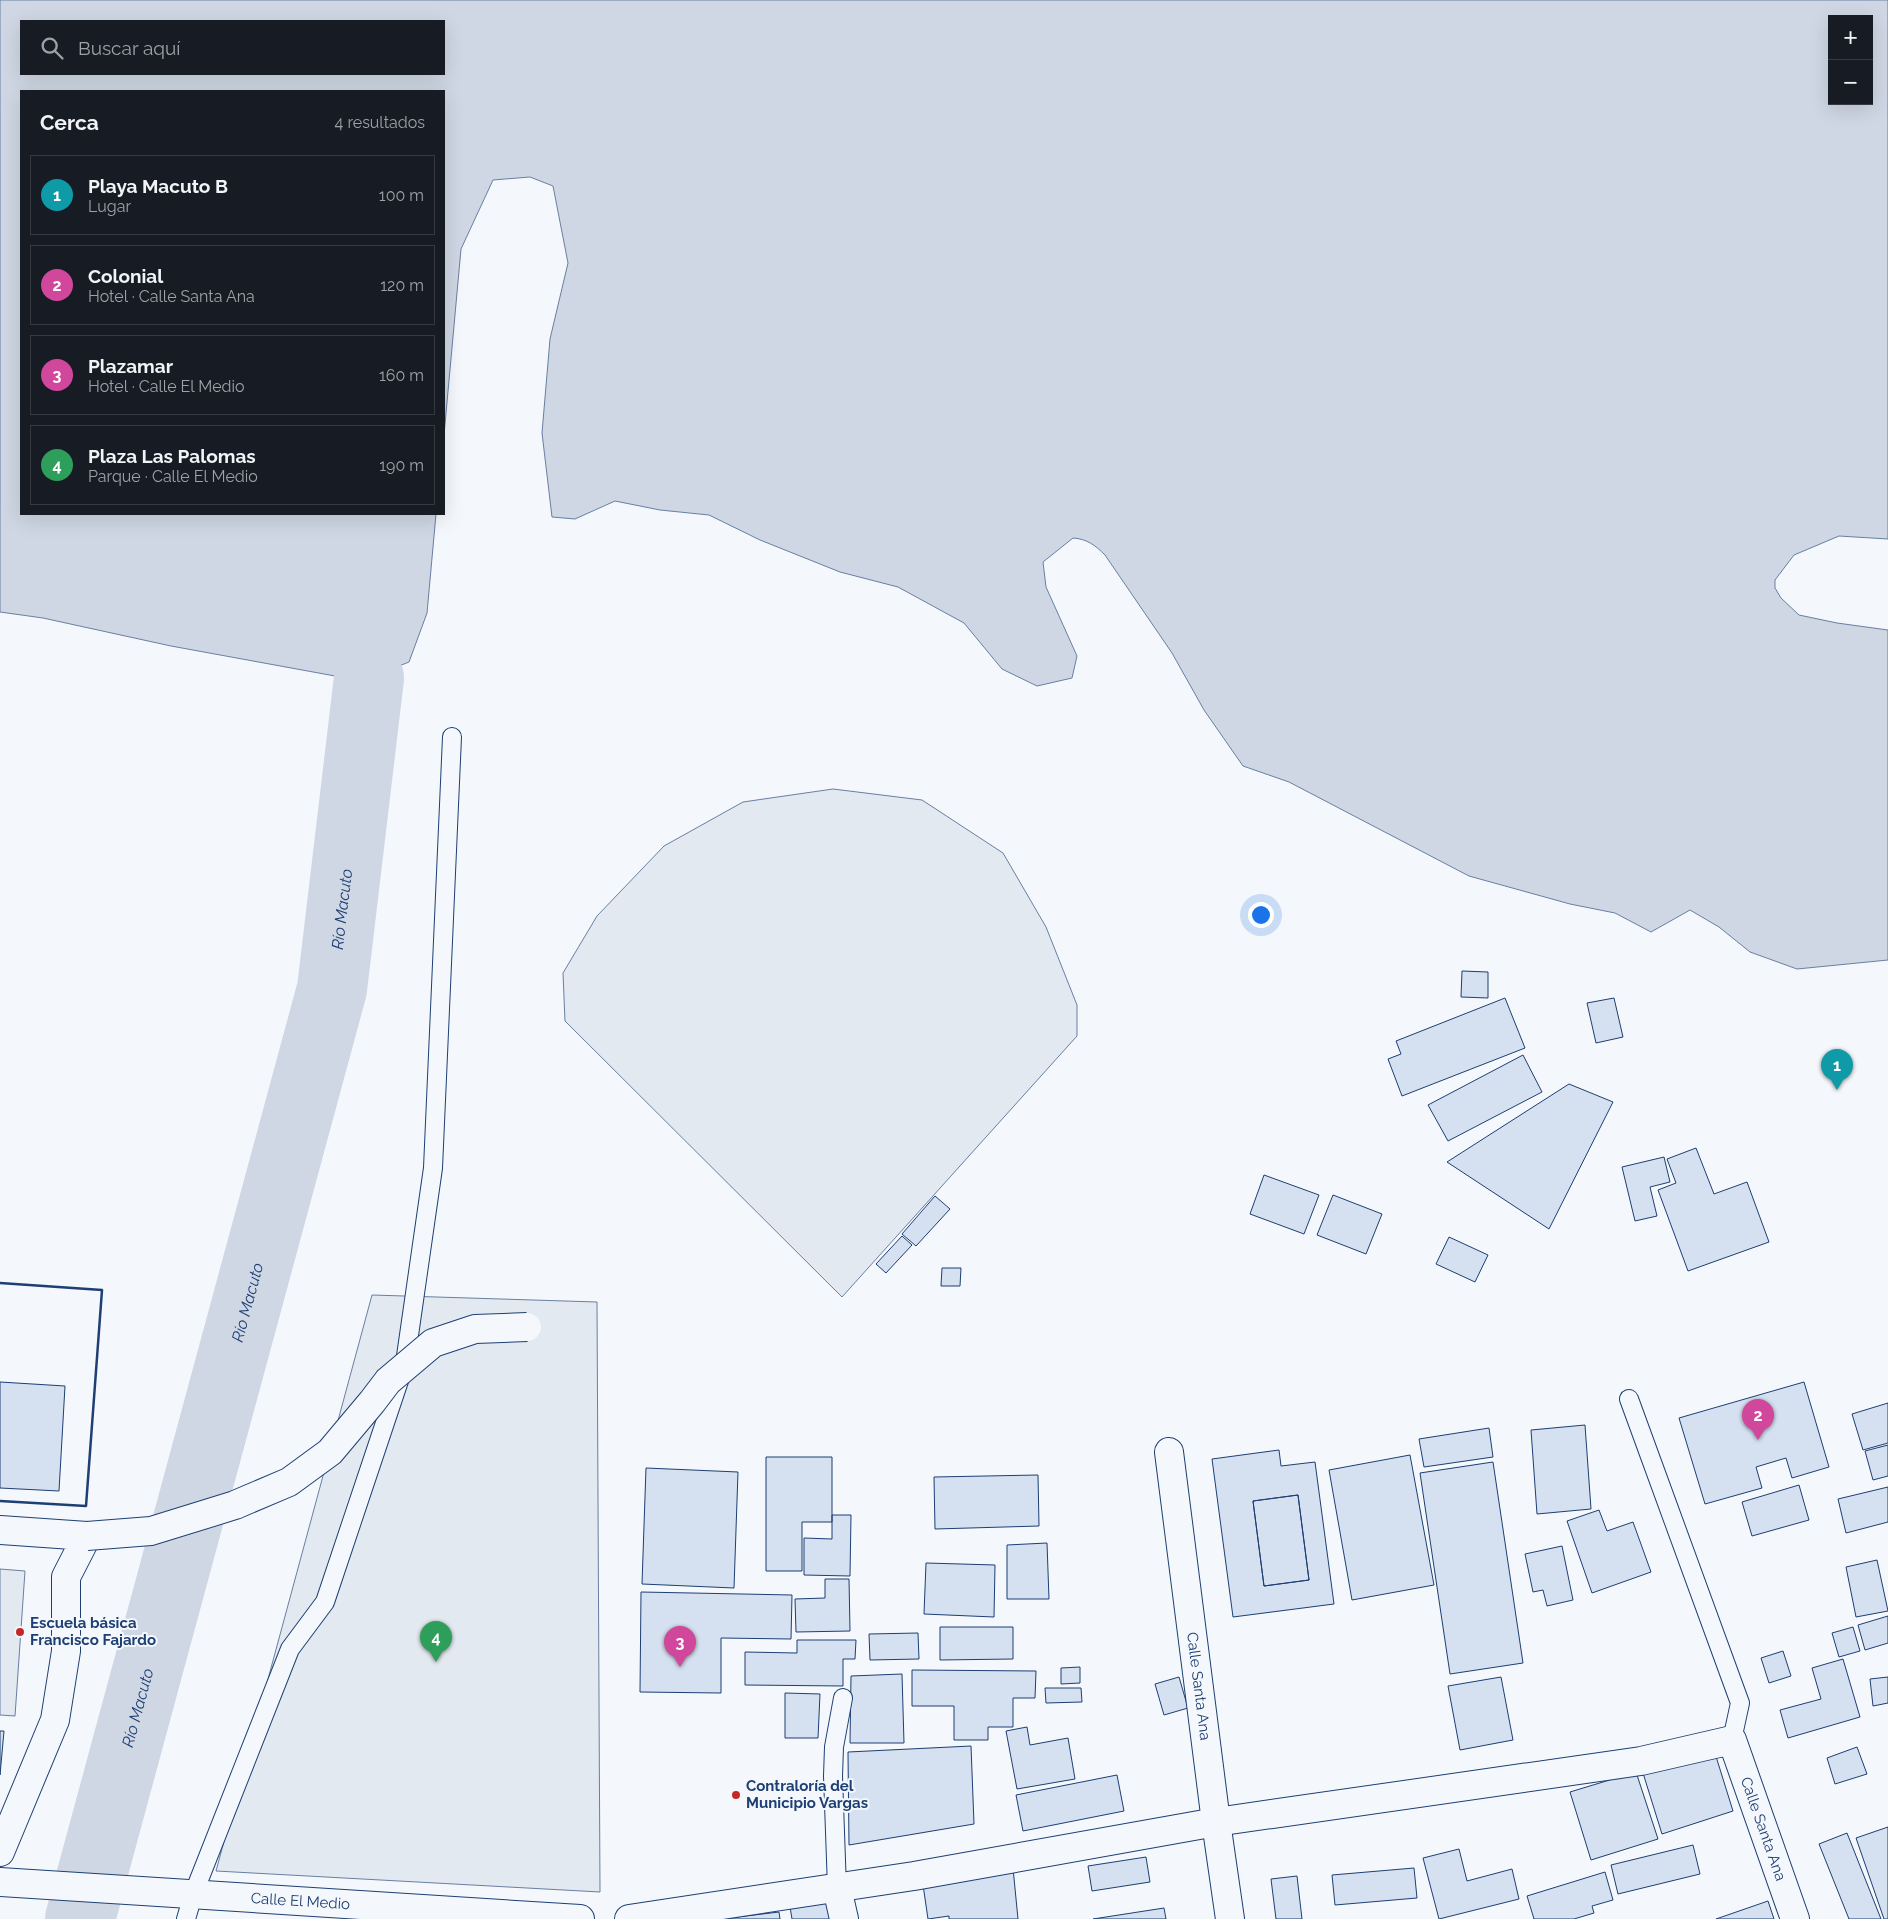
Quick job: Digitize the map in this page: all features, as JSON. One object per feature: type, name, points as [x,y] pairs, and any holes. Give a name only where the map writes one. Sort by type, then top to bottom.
[{"type":"street","points":[[0,1530],[87,1536],[151,1531],[235,1505],[289,1482],[330,1452],[388,1380],[433,1343],[475,1329],[527,1327]]},
{"type":"street","name":"Calle Santa Ana","points":[[1169,1452],[1230,1919]]},
{"type":"street","points":[[0,1852],[55,1720],[66,1650],[66,1577],[87,1536]]},
{"type":"street","points":[[629,1919],[837,1888],[1216,1822],[1641,1761],[1732,1740]]},
{"type":"street","name":"Calle Santa Ana","points":[[1732,1740],[1795,1919]]},
{"type":"street","name":"Calle El Medio","points":[[10,1883],[161,1894],[189,1907],[580,1919]]},
{"type":"street","points":[[837,1888],[844,1919]]},
{"type":"lane","points":[[189,1907],[290,1649],[326,1602],[405,1363],[433,1168],[452,737]]},
{"type":"lane","points":[[1629,1399],[1740,1703],[1732,1740]]},
{"type":"lane","points":[[837,1888],[833,1776],[834,1747],[843,1698]]},
{"type":"shaded area","points":[[0,0],[1888,0],[1888,539],[1839,536],[1794,555],[1775,580],[1775,588],[1781,598],[1799,615],[1837,623],[1888,630],[1888,960],[1797,969],[1750,952],[1719,927],[1690,910],[1651,932],[1615,913],[1570,904],[1469,876],[1289,782],[1243,766],[1204,710],[1172,653],[1105,555],[1087,541],[1073,538],[1043,562],[1046,587],[1077,656],[1072,678],[1037,686],[1002,669],[964,623],[898,587],[840,572],[760,540],[709,515],[660,510],[615,501],[575,519],[552,517],[542,433],[550,339],[568,263],[553,186],[530,177],[493,180],[461,249],[445,424],[445,90],[20,90],[20,515],[436,515],[427,613],[409,662],[369,678],[335,676],[171,646],[43,618],[0,612]]},
{"type":"shaded area","points":[[833,789],[922,800],[1003,853],[1046,927],[1077,1005],[1077,1036],[842,1297],[565,1021],[563,973],[597,916],[664,846],[743,802]]},
{"type":"shaded area","points":[[372,1295],[597,1302],[600,1892],[216,1871]]},
{"type":"shaded area","points":[[0,1569],[25,1571],[15,1716],[0,1715]]},
{"type":"building","points":[[1462,971],[1488,972],[1488,998],[1461,997]]},
{"type":"building","points":[[1505,998],[1525,1048],[1402,1096],[1388,1059],[1401,1054],[1396,1041]]},
{"type":"building","points":[[1614,998],[1623,1037],[1596,1043],[1587,1003]]},
{"type":"building","points":[[1523,1055],[1542,1092],[1448,1141],[1428,1105]]},
{"type":"building","points":[[1569,1084],[1613,1102],[1549,1229],[1447,1162]]},
{"type":"building","points":[[1696,1148],[1714,1194],[1747,1182],[1769,1242],[1688,1271],[1658,1190],[1676,1183],[1667,1159]]},
{"type":"building","points":[[1664,1157],[1670,1182],[1650,1187],[1657,1216],[1635,1221],[1622,1167]]},
{"type":"building","points":[[1264,1175],[1319,1195],[1304,1234],[1250,1214]]},
{"type":"building","points":[[1333,1195],[1382,1214],[1366,1254],[1317,1235]]},
{"type":"building","points":[[935,1196],[950,1209],[916,1246],[902,1234]]},
{"type":"building","points":[[902,1236],[912,1245],[886,1273],[876,1264]]},
{"type":"building","points":[[1449,1237],[1488,1255],[1475,1282],[1436,1264]]},
{"type":"building","points":[[942,1268],[961,1268],[960,1286],[941,1286]]},
{"type":"building","points":[[0,1382],[65,1386],[59,1491],[0,1488]]},
{"type":"building","points":[[1804,1382],[1829,1467],[1792,1478],[1786,1458],[1756,1467],[1762,1488],[1705,1504],[1679,1418]]},
{"type":"building","points":[[1888,1403],[1888,1443],[1863,1450],[1852,1414]]},
{"type":"building","points":[[1585,1425],[1591,1509],[1537,1514],[1531,1430]]},
{"type":"building","points":[[1489,1428],[1493,1457],[1424,1467],[1419,1439]]},
{"type":"building","points":[[1888,1445],[1888,1476],[1873,1480],[1865,1451]]},
{"type":"building","points":[[1279,1450],[1281,1466],[1315,1462],[1334,1604],[1233,1617],[1212,1459]],"holes":[[[1298,1495],[1309,1580],[1264,1586],[1253,1501]]]},
{"type":"building","points":[[1410,1455],[1434,1585],[1352,1600],[1329,1470]]},
{"type":"building","points":[[766,1457],[832,1457],[832,1522],[802,1522],[802,1571],[766,1571]]},
{"type":"building","points":[[1493,1462],[1523,1663],[1450,1674],[1420,1473]]},
{"type":"building","points":[[646,1468],[738,1472],[734,1588],[642,1584]]},
{"type":"building","points":[[1038,1475],[1039,1526],[935,1529],[934,1477]]},
{"type":"building","points":[[1799,1485],[1809,1520],[1752,1536],[1742,1502]]},
{"type":"building","points":[[1888,1487],[1888,1522],[1846,1533],[1838,1499]]},
{"type":"building","points":[[1298,1495],[1309,1580],[1264,1586],[1253,1501]]},
{"type":"building","points":[[1599,1510],[1607,1531],[1633,1522],[1651,1572],[1592,1593],[1567,1521]]},
{"type":"building","points":[[832,1515],[851,1515],[850,1576],[804,1575],[804,1538],[832,1539]]},
{"type":"building","points":[[1047,1543],[1049,1599],[1007,1599],[1007,1545]]},
{"type":"building","points":[[1562,1546],[1573,1600],[1547,1606],[1543,1590],[1533,1592],[1525,1554]]},
{"type":"building","points":[[1877,1560],[1888,1611],[1856,1617],[1846,1567]]},
{"type":"building","points":[[926,1563],[995,1565],[994,1617],[924,1614]]},
{"type":"building","points":[[825,1579],[849,1579],[850,1631],[796,1632],[795,1599],[825,1598]]},
{"type":"building","points":[[641,1592],[792,1595],[791,1639],[721,1638],[721,1693],[640,1692]]},
{"type":"building","points":[[1888,1616],[1888,1643],[1865,1650],[1858,1625]]},
{"type":"building","points":[[940,1627],[1013,1627],[1013,1659],[940,1660]]},
{"type":"building","points":[[1853,1627],[1860,1651],[1839,1657],[1832,1633]]},
{"type":"building","points":[[918,1633],[919,1659],[870,1660],[869,1634]]},
{"type":"building","points":[[797,1640],[856,1640],[855,1659],[843,1659],[843,1686],[745,1685],[745,1652],[797,1653]]},
{"type":"building","points":[[1783,1651],[1791,1676],[1769,1683],[1761,1658]]},
{"type":"building","points":[[1843,1659],[1860,1717],[1788,1738],[1780,1710],[1821,1699],[1812,1668]]},
{"type":"building","points":[[1080,1667],[1080,1683],[1061,1684],[1061,1668]]},
{"type":"building","points":[[912,1670],[1036,1671],[1035,1698],[1013,1698],[1013,1727],[988,1727],[988,1740],[954,1740],[954,1706],[912,1706]]},
{"type":"building","points":[[902,1674],[904,1743],[850,1743],[851,1676]]},
{"type":"building","points":[[1179,1677],[1188,1708],[1164,1715],[1155,1684]]},
{"type":"building","points":[[1501,1677],[1513,1740],[1460,1750],[1448,1686]]},
{"type":"building","points":[[1888,1677],[1888,1703],[1873,1706],[1870,1679]]},
{"type":"building","points":[[1045,1688],[1081,1688],[1082,1702],[1046,1703]]},
{"type":"building","points":[[785,1693],[820,1694],[818,1738],[785,1738]]},
{"type":"building","points":[[1027,1727],[1030,1745],[1068,1738],[1075,1779],[1017,1789],[1006,1731]]},
{"type":"building","points":[[0,1731],[4,1731],[0,1775]]},
{"type":"building","points":[[971,1746],[974,1824],[849,1845],[848,1752]]},
{"type":"building","points":[[1857,1747],[1867,1774],[1835,1784],[1827,1758]]},
{"type":"building","points":[[1714,1750],[1733,1811],[1662,1834],[1643,1773]]},
{"type":"building","points":[[1636,1772],[1658,1839],[1591,1860],[1570,1792]]},
{"type":"building","points":[[1117,1775],[1124,1811],[1023,1831],[1016,1795]]},
{"type":"building","points":[[1888,1827],[1888,1919],[1884,1919],[1856,1838]]},
{"type":"building","points":[[1847,1833],[1881,1919],[1849,1919],[1819,1844]]},
{"type":"building","points":[[1693,1845],[1700,1874],[1618,1894],[1611,1865]]},
{"type":"building","points":[[1459,1849],[1467,1881],[1512,1869],[1519,1899],[1439,1919],[1423,1858]]},
{"type":"building","points":[[1146,1857],[1150,1882],[1092,1891],[1088,1866]]},
{"type":"building","points":[[1013,1868],[1018,1919],[949,1919],[949,1916],[928,1919],[922,1878]]},
{"type":"building","points":[[1414,1868],[1417,1898],[1335,1905],[1332,1875]]},
{"type":"building","points":[[1605,1872],[1613,1900],[1592,1906],[1594,1913],[1574,1919],[1534,1919],[1527,1896]]},
{"type":"building","points":[[1297,1876],[1302,1919],[1276,1919],[1271,1879]]},
{"type":"building","points":[[830,1900],[833,1919],[792,1919],[790,1907]]},
{"type":"building","points":[[1768,1901],[1774,1919],[1716,1919]]},
{"type":"building","points":[[1164,1908],[1166,1919],[1093,1919]]},
{"type":"building","points":[[779,1912],[780,1919],[721,1919]]},
{"type":"waterway","name":"Río Macuto","points":[[80,1919],[332,989],[369,678]]},
{"type":"wall","points":[[0,1283],[102,1290],[86,1506],[0,1501]]},
{"type":"place","name":"Playa Macuto B","points":[[1837,1090]]},
{"type":"place","name":"Colonial","points":[[1758,1440]]},
{"type":"place","name":"Escuela básica Francisco Fajardo","points":[[20,1632]]},
{"type":"place","name":"Plaza Las Palomas","points":[[436,1662]]},
{"type":"place","name":"Plazamar","points":[[680,1667]]},
{"type":"place","name":"Contraloría del Municipio Vargas","points":[[736,1795]]}]
